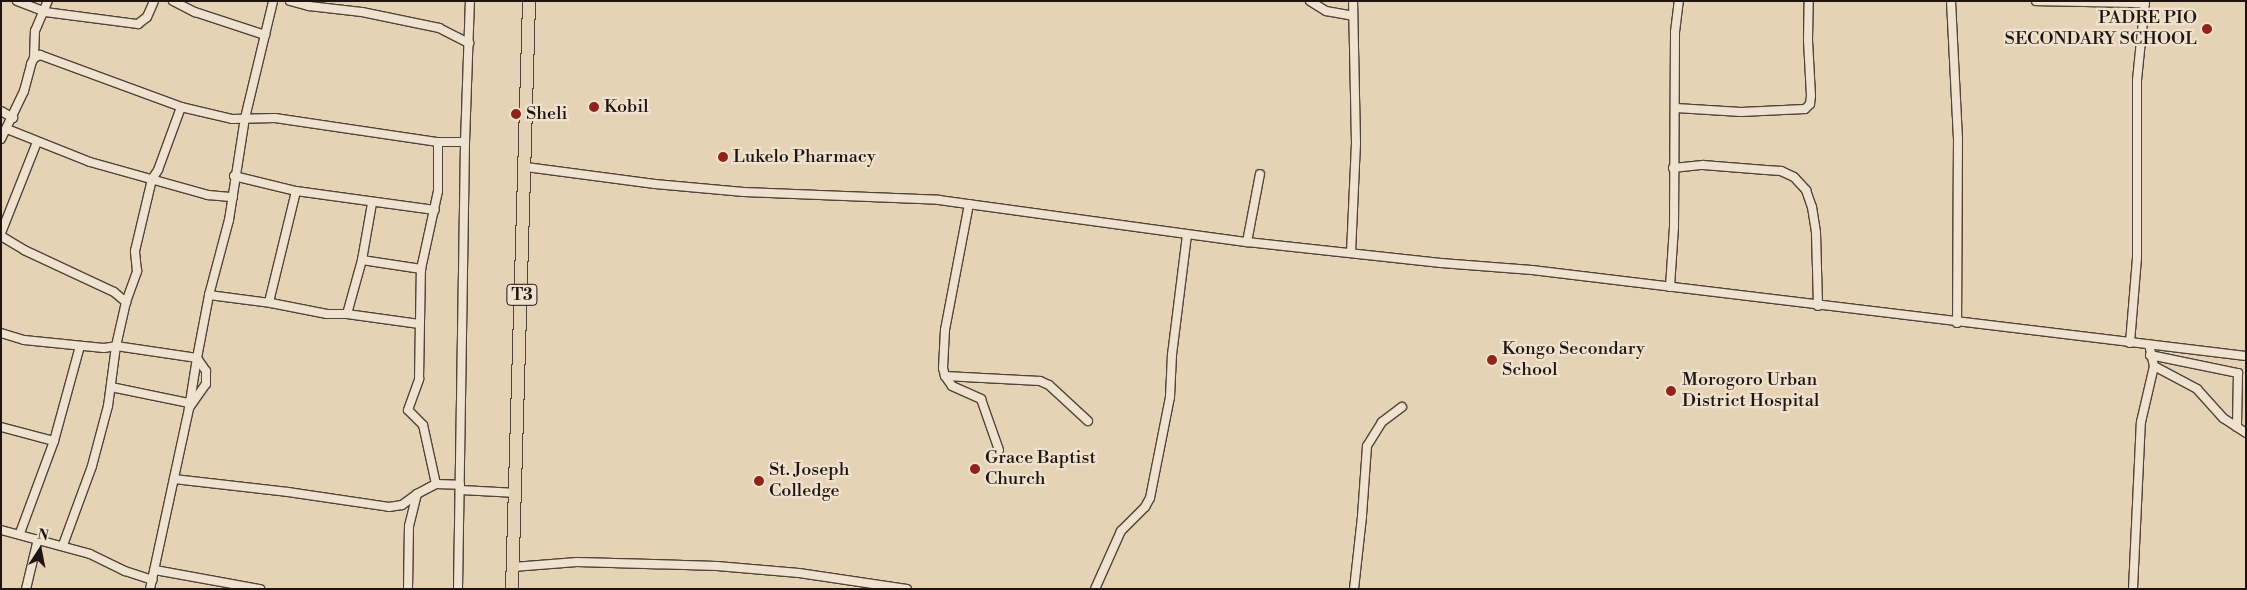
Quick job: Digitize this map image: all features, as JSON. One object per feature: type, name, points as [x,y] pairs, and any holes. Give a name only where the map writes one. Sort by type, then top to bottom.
[{"type":"highway","name":"T3","points":[[512,589],[517,492],[529,1]]},
{"type":"street","points":[[17,1],[45,12],[138,24],[147,17],[154,1]]},
{"type":"street","points":[[1,139],[13,118],[34,58],[35,31],[45,12],[48,1]]},
{"type":"street","points":[[173,1],[195,12],[265,35]]},
{"type":"street","points":[[150,589],[189,405],[208,296],[229,220],[234,176],[245,118],[273,1]]},
{"type":"street","points":[[290,1],[310,6],[362,12],[439,28],[469,43]]},
{"type":"street","points":[[458,589],[465,142],[470,1]]},
{"type":"street","points":[[1310,1],[1326,11],[1353,16]]},
{"type":"street","points":[[1351,253],[1356,143],[1353,1]]},
{"type":"street","points":[[1670,286],[1674,227],[1675,40],[1679,1]]},
{"type":"street","points":[[1676,108],[1741,112],[1805,109],[1810,104],[1811,96],[1808,40],[1809,1]]},
{"type":"street","points":[[1951,1],[1958,138],[1957,323]]},
{"type":"street","points":[[2036,1],[2145,2],[2137,80],[2137,258],[2130,343]]},
{"type":"street","points":[[34,58],[40,55],[181,107],[232,119],[275,118],[438,142],[465,142]]},
{"type":"street","points":[[63,545],[78,511],[92,466],[111,387],[116,346],[126,302],[137,271],[135,251],[152,179],[158,170],[181,107]]},
{"type":"street","points":[[1,111],[13,118]]},
{"type":"street","points":[[7,129],[90,162],[208,195],[233,197]]},
{"type":"street","points":[[37,142],[1,234],[24,250],[114,292],[126,302]]},
{"type":"street","points":[[436,484],[423,425],[408,410],[419,379],[421,269],[438,191],[438,142]]},
{"type":"street","points":[[1673,168],[1703,165],[1781,171],[1794,177],[1806,190],[1812,207],[1816,234],[1818,306]]},
{"type":"street","points":[[526,167],[655,184],[734,191],[939,200],[1187,235],[1670,286],[1957,323],[2246,356]]},
{"type":"street","points":[[1247,242],[1260,174]]},
{"type":"street","points":[[234,176],[296,191],[372,203],[435,210]]},
{"type":"street","points":[[268,302],[296,191]]},
{"type":"street","points":[[347,314],[362,260],[372,203]]},
{"type":"street","points":[[969,204],[943,345],[945,376],[952,386],[981,399],[999,450]]},
{"type":"street","points":[[1095,589],[1121,531],[1145,507],[1150,498],[1170,397],[1172,355],[1187,235]]},
{"type":"street","points":[[362,260],[421,269]]},
{"type":"street","points":[[208,296],[268,302],[327,314],[347,314],[420,324]]},
{"type":"street","points":[[1,333],[24,340],[104,348],[116,346],[197,358],[206,371],[206,384],[189,405]]},
{"type":"street","points":[[2133,589],[2142,422],[2154,366],[2149,345]]},
{"type":"street","points":[[20,533],[54,441],[80,346]]},
{"type":"street","points":[[2150,355],[2208,365],[2238,373],[2237,428]]},
{"type":"street","points":[[2154,366],[2197,389],[2223,418],[2246,433]]},
{"type":"street","points":[[945,376],[1014,382],[1040,381],[1049,385],[1088,421]]},
{"type":"street","points":[[111,387],[189,405]]},
{"type":"street","points":[[1354,589],[1367,446],[1382,422],[1402,407]]},
{"type":"street","points":[[1,427],[54,441]]},
{"type":"street","points":[[174,479],[298,493],[389,507],[402,505],[436,484],[517,492]]},
{"type":"street","points":[[408,589],[409,526],[417,494]]},
{"type":"street","points":[[1,530],[20,533],[63,545],[153,580]]},
{"type":"street","points":[[26,589],[38,539]]},
{"type":"street","points":[[513,567],[577,562],[717,566],[799,573],[907,589]]},
{"type":"street","points":[[154,570],[260,589]]},
{"type":"place","name":"PADRE PIO SECONDARY SCHOOL","points":[[2207,29]]},
{"type":"place","name":"Kobil","points":[[594,107]]},
{"type":"place","name":"Sheli","points":[[516,114]]},
{"type":"place","name":"Lukelo Pharmacy","points":[[723,157]]},
{"type":"place","name":"Kongo Secondary School","points":[[1492,360]]},
{"type":"place","name":"Morogoro Urban District Hospital","points":[[1671,391]]},
{"type":"place","name":"Grace Baptist Church","points":[[975,469]]},
{"type":"place","name":"St. Joseph Colledge","points":[[759,481]]}]
